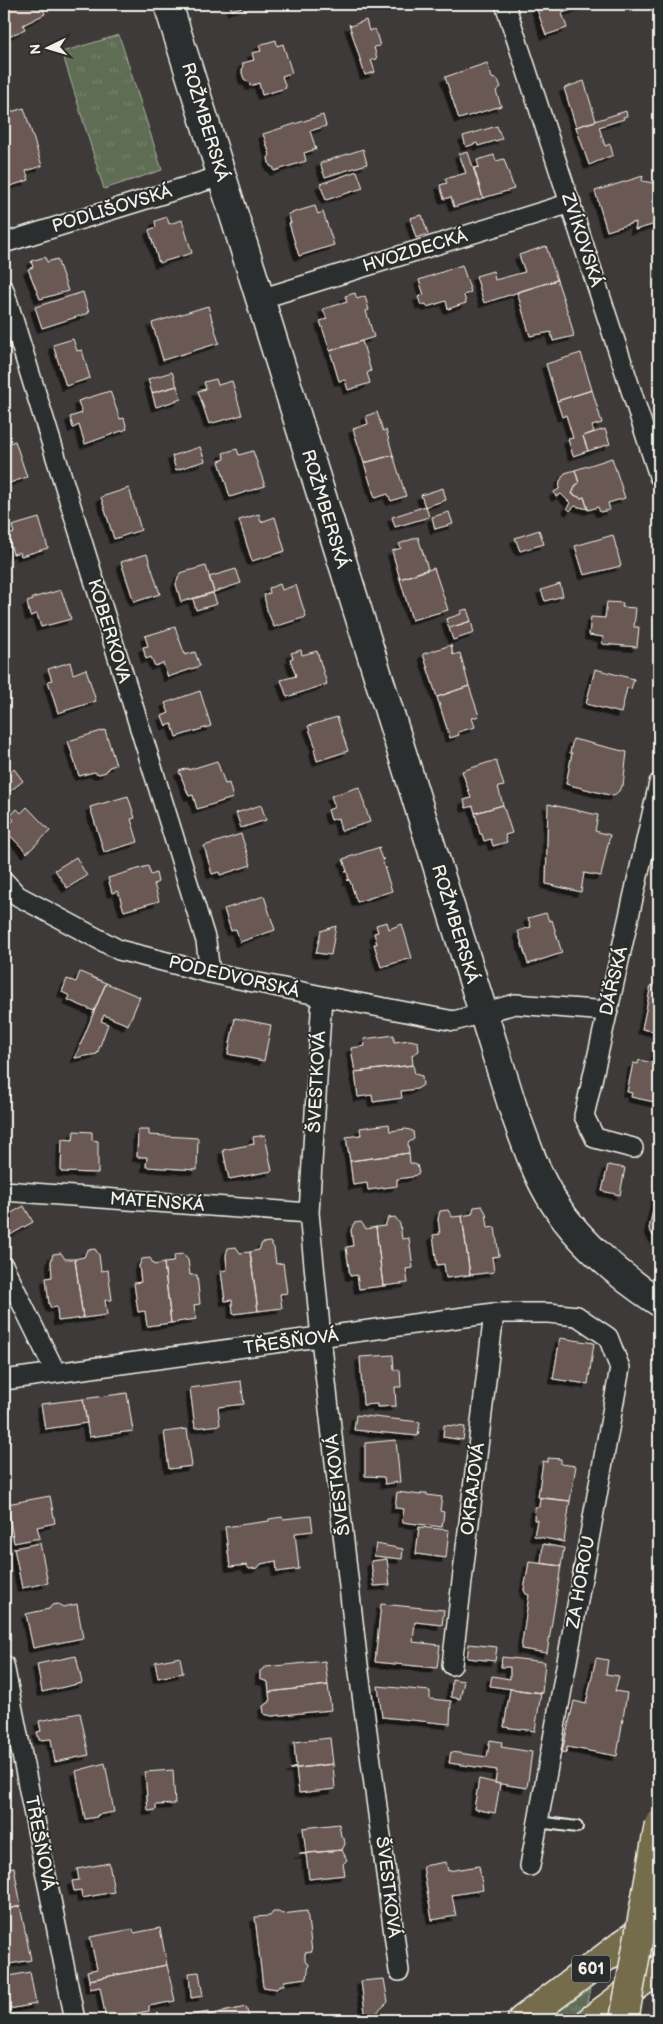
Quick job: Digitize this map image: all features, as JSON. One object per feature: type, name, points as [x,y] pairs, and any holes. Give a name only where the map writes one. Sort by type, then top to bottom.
[{"type":"main road","points":[[624,2020],[659,1823]]},
{"type":"main road","name":"601","points":[[522,2020],[659,1917]]},
{"type":"main road","name":"601","points":[[591,2020],[659,1969]]},
{"type":"street","name":"ROŽMBERSKÁ","points":[[168,4],[482,1014],[536,1170],[550,1198],[569,1224],[592,1250],[658,1300]]},
{"type":"street","name":"ZVÍKOVSKÁ","points":[[505,4],[659,476]]},
{"type":"street","name":"PODLIŠOVSKÁ","points":[[4,243],[221,176]]},
{"type":"street","name":"HVOZDECKÁ","points":[[260,299],[570,203]]},
{"type":"street","name":"KOBERKOVA","points":[[4,290],[206,941],[210,973]]},
{"type":"street","name":"DÁŘSKÁ","points":[[633,1148],[595,1138],[584,1116],[659,783]]},
{"type":"street","name":"PODEDVORSKÁ","points":[[4,881],[18,896],[119,950],[210,973],[454,1021],[482,1014]]},
{"type":"street","name":"ŠVESTKOVÁ","points":[[322,996],[309,1213],[321,1338],[357,1657],[399,1971]]},
{"type":"street","points":[[482,1014],[515,1004],[608,1011]]},
{"type":"street","name":"MATENSKÁ","points":[[4,1191],[309,1213]]},
{"type":"street","points":[[4,1267],[56,1373]]},
{"type":"street","name":"TŘEŠŇOVÁ","points":[[4,1380],[494,1313],[549,1313],[578,1316]]},
{"type":"street","name":"OKRAJOVÁ","points":[[452,1665],[494,1313]]},
{"type":"street","name":"ZA HOROU","points":[[530,1866],[620,1368],[608,1337],[578,1316]]},
{"type":"street","name":"TŘEŠŇOVÁ","points":[[4,1665],[75,2020]]},
{"type":"lane","points":[[538,1822],[577,1827]]},
{"type":"green space","points":[[119,35],[162,170],[104,189],[62,52]]},
{"type":"green space","points":[[590,1989],[586,2007],[568,2020],[547,2020]]},
{"type":"building","points":[[4,4],[41,4],[45,14],[23,25],[25,29],[4,39]]},
{"type":"building","points":[[229,4],[253,4],[232,10]]},
{"type":"building","points":[[535,4],[585,4],[585,6],[562,13],[567,28],[546,35]]},
{"type":"building","points":[[366,20],[369,31],[375,29],[380,46],[374,47],[377,59],[371,60],[375,72],[365,75],[349,24],[351,26]]},
{"type":"building","points":[[276,40],[277,46],[283,44],[292,73],[282,76],[286,88],[262,95],[259,83],[250,86],[250,83],[244,79],[242,73],[243,63],[254,60],[252,53],[261,51],[259,45]]},
{"type":"building","points":[[487,63],[492,78],[498,80],[501,87],[496,91],[501,106],[459,119],[445,77]]},
{"type":"building","points":[[584,81],[596,121],[576,127],[564,88]]},
{"type":"building","points":[[5,104],[8,113],[24,108],[42,166],[26,171],[29,180],[4,188],[4,171],[7,170],[4,160]]},
{"type":"building","points":[[626,111],[627,116],[623,117],[624,119],[599,127],[605,146],[610,144],[613,155],[589,165],[576,127]]},
{"type":"building","points":[[323,115],[326,126],[310,131],[316,149],[304,153],[306,161],[274,171],[274,168],[270,166],[268,158],[270,155],[263,134]]},
{"type":"building","points":[[497,126],[502,139],[478,146],[477,143],[466,147],[463,136]]},
{"type":"building","points":[[363,149],[367,164],[325,177],[320,163]]},
{"type":"building","points":[[468,152],[483,198],[454,207],[451,197],[444,199],[440,185],[447,183],[445,179],[466,173],[459,154]]},
{"type":"building","points":[[494,155],[496,161],[504,159],[514,189],[483,198],[474,168],[479,167],[477,160]]},
{"type":"building","points":[[357,171],[363,188],[326,200],[320,184]]},
{"type":"building","points":[[643,176],[642,181],[659,184],[659,223],[635,230],[636,222],[607,231],[595,191]]},
{"type":"building","points":[[315,206],[318,214],[323,212],[334,245],[299,256],[288,214]]},
{"type":"building","points":[[422,215],[428,234],[416,238],[410,218]]},
{"type":"building","points":[[167,217],[169,224],[182,220],[192,253],[159,263],[149,230],[156,227],[155,221]]},
{"type":"building","points":[[546,246],[557,280],[484,303],[476,276],[493,271],[495,280],[525,272],[519,255]]},
{"type":"building","points":[[45,257],[47,262],[57,259],[68,291],[40,299],[28,269],[33,267],[31,261]]},
{"type":"building","points":[[462,265],[471,292],[464,295],[466,303],[448,309],[446,301],[427,307],[426,304],[421,305],[418,297],[424,295],[419,280]]},
{"type":"building","points":[[557,280],[574,336],[553,341],[551,332],[530,336],[517,292]]},
{"type":"building","points":[[83,292],[89,313],[42,328],[35,307]]},
{"type":"building","points":[[355,293],[357,299],[365,296],[369,310],[366,311],[374,337],[330,351],[320,321],[327,319],[323,309],[347,302],[345,296]]},
{"type":"building","points":[[208,306],[219,343],[163,360],[152,323]]},
{"type":"building","points":[[73,339],[77,351],[82,350],[90,378],[66,386],[53,345]]},
{"type":"building","points":[[362,341],[371,371],[367,373],[370,383],[348,390],[345,380],[339,381],[330,351]]},
{"type":"building","points":[[581,353],[592,390],[557,401],[546,364]]},
{"type":"building","points":[[172,372],[177,386],[152,393],[148,379]]},
{"type":"building","points":[[216,379],[218,385],[232,381],[242,415],[209,424],[198,391],[206,389],[204,382]]},
{"type":"building","points":[[177,386],[181,399],[156,407],[152,393]]},
{"type":"building","points":[[592,390],[602,423],[592,426],[594,432],[583,436],[588,451],[573,456],[568,439],[573,438],[566,415],[562,417],[557,401]]},
{"type":"building","points":[[110,391],[120,419],[124,418],[127,429],[85,444],[79,425],[73,428],[70,417],[82,413],[78,401]]},
{"type":"building","points":[[377,412],[383,431],[386,430],[393,455],[364,463],[353,429],[368,424],[366,416]]},
{"type":"building","points":[[605,429],[610,444],[588,451],[583,436]]},
{"type":"building","points":[[15,441],[27,477],[4,485],[4,445]]},
{"type":"building","points":[[200,447],[205,461],[176,470],[172,456]]},
{"type":"building","points":[[237,449],[239,455],[253,451],[265,486],[230,497],[219,461],[225,459],[223,453]]},
{"type":"building","points":[[393,455],[406,496],[391,501],[388,494],[375,498],[364,463]]},
{"type":"building","points":[[612,458],[625,498],[608,503],[610,510],[600,512],[598,507],[588,510],[584,497],[581,498],[572,494],[579,483],[575,470]]},
{"type":"building","points":[[575,470],[579,483],[572,494],[581,498],[584,497],[588,509],[575,506],[570,511],[567,508],[570,503],[561,494],[556,497],[554,492],[559,489],[560,481],[565,473]]},
{"type":"building","points":[[129,488],[141,530],[114,539],[101,497]]},
{"type":"building","points":[[443,488],[446,500],[425,507],[421,495]]},
{"type":"building","points":[[426,506],[429,517],[395,527],[392,517]]},
{"type":"building","points":[[449,512],[453,524],[435,529],[432,517]]},
{"type":"building","points":[[259,514],[261,522],[275,517],[285,551],[252,561],[239,520]]},
{"type":"building","points":[[39,518],[48,548],[21,556],[20,552],[13,554],[8,535],[14,533],[12,526]]},
{"type":"building","points":[[539,530],[544,544],[520,551],[515,538]]},
{"type":"building","points":[[613,535],[621,566],[584,575],[575,546]]},
{"type":"building","points":[[418,537],[428,569],[400,579],[392,551],[401,548],[399,544]]},
{"type":"building","points":[[147,554],[160,594],[134,602],[121,562]]},
{"type":"building","points":[[206,566],[214,592],[181,602],[176,584],[180,573]]},
{"type":"building","points":[[434,568],[448,610],[412,620],[400,579]]},
{"type":"building","points":[[236,569],[241,583],[214,592],[209,577]]},
{"type":"building","points":[[280,584],[282,590],[296,585],[306,617],[274,627],[267,610],[264,595],[270,593],[269,588]]},
{"type":"building","points":[[560,584],[563,596],[545,601],[541,590]]},
{"type":"building","points":[[61,590],[71,619],[41,627],[37,614],[30,616],[27,602],[33,600],[32,598]]},
{"type":"building","points":[[213,593],[217,604],[196,610],[193,599]]},
{"type":"building","points":[[607,602],[623,603],[622,607],[636,608],[634,627],[639,627],[637,647],[602,644],[603,637],[589,635],[591,617],[605,618]]},
{"type":"building","points":[[467,609],[471,621],[449,628],[446,619],[461,614],[460,611]]},
{"type":"building","points":[[471,621],[474,633],[453,640],[449,628]]},
{"type":"building","points":[[175,627],[185,655],[195,652],[200,666],[168,677],[163,663],[155,666],[151,657],[146,659],[143,647],[148,646],[145,636]]},
{"type":"building","points":[[451,645],[453,655],[460,653],[469,686],[437,697],[423,654]]},
{"type":"building","points":[[301,650],[302,655],[317,651],[327,684],[287,697],[281,680],[296,676],[290,659],[293,658],[291,653]]},
{"type":"building","points":[[70,662],[73,674],[86,669],[96,701],[58,713],[48,681],[52,680],[48,669]]},
{"type":"building","points":[[595,669],[634,679],[631,689],[627,688],[621,713],[586,704]]},
{"type":"building","points":[[469,686],[479,716],[472,718],[475,727],[458,732],[459,735],[450,738],[437,697]]},
{"type":"building","points":[[200,691],[211,726],[176,737],[172,724],[166,726],[162,716],[169,713],[165,703]]},
{"type":"building","points":[[337,717],[348,751],[317,761],[314,749],[316,748],[308,726]]},
{"type":"building","points":[[105,730],[116,765],[109,767],[106,772],[99,774],[94,772],[79,776],[68,741]]},
{"type":"building","points":[[573,739],[627,752],[623,786],[613,796],[566,784]]},
{"type":"building","points":[[496,760],[504,786],[498,787],[503,805],[475,813],[473,806],[466,808],[464,800],[471,798],[462,771]]},
{"type":"building","points":[[217,761],[225,784],[229,783],[233,798],[197,809],[193,795],[189,796],[179,771]]},
{"type":"building","points":[[14,769],[23,781],[4,796],[4,770],[7,775]]},
{"type":"building","points":[[359,787],[370,822],[341,831],[338,818],[331,820],[328,810],[335,807],[331,796]]},
{"type":"building","points":[[128,796],[135,818],[131,819],[138,842],[104,852],[90,807]]},
{"type":"building","points":[[548,804],[598,815],[595,831],[610,835],[601,876],[584,873],[581,892],[546,884]]},
{"type":"building","points":[[261,805],[266,820],[241,828],[236,813]]},
{"type":"building","points":[[503,805],[512,833],[505,835],[507,842],[493,846],[491,839],[484,841],[482,834],[480,834],[475,813]]},
{"type":"building","points":[[27,807],[50,831],[27,853],[4,829],[14,820],[10,816],[17,809],[21,813]]},
{"type":"building","points":[[241,834],[251,865],[220,875],[219,872],[212,874],[204,846]]},
{"type":"building","points":[[380,847],[378,849],[382,859],[384,859],[382,860],[385,869],[387,868],[385,870],[392,891],[357,902],[350,881],[347,880],[349,880],[343,859]]},
{"type":"building","points":[[76,857],[87,876],[67,888],[55,870]]},
{"type":"building","points":[[148,866],[151,875],[156,873],[158,882],[154,884],[159,901],[124,911],[118,891],[112,893],[108,878]]},
{"type":"building","points":[[264,896],[275,930],[240,942],[236,929],[231,931],[224,909]]},
{"type":"building","points":[[546,913],[549,921],[552,920],[562,953],[528,964],[518,931],[531,927],[528,918]]},
{"type":"building","points":[[387,922],[389,929],[402,924],[412,958],[381,967],[374,944],[377,944],[374,933],[378,932],[376,925]]},
{"type":"building","points":[[336,926],[331,955],[316,953],[321,931]]},
{"type":"building","points":[[80,972],[106,983],[94,1011],[68,1000],[70,996],[62,992],[67,979],[76,982]]},
{"type":"building","points":[[106,983],[140,997],[128,1025],[104,1015],[101,1021],[108,1024],[97,1054],[75,1058]]},
{"type":"building","points":[[651,985],[659,987],[659,1032],[642,1029]]},
{"type":"building","points":[[235,1018],[271,1025],[264,1061],[228,1054]]},
{"type":"building","points":[[394,1035],[394,1042],[410,1040],[418,1042],[419,1051],[412,1055],[413,1065],[355,1072],[351,1048],[365,1046],[364,1039]]},
{"type":"building","points":[[657,1046],[659,1047],[659,1103],[631,1097],[632,1093],[627,1092],[633,1063],[638,1064],[639,1060],[653,1063]]},
{"type":"building","points":[[413,1065],[415,1074],[422,1076],[423,1085],[417,1089],[401,1091],[402,1098],[373,1102],[372,1095],[358,1097],[355,1072]]},
{"type":"building","points":[[389,1124],[390,1131],[406,1129],[413,1131],[414,1139],[408,1143],[409,1153],[350,1161],[346,1137],[361,1135],[360,1128]]},
{"type":"building","points":[[138,1130],[149,1130],[149,1135],[198,1138],[197,1170],[146,1167],[147,1157],[137,1157]]},
{"type":"building","points":[[74,1131],[92,1132],[92,1140],[98,1141],[98,1173],[61,1172],[62,1139],[73,1140]]},
{"type":"building","points":[[265,1135],[272,1171],[229,1179],[223,1150],[254,1144],[253,1137]]},
{"type":"building","points":[[409,1153],[410,1163],[417,1165],[419,1173],[412,1177],[397,1179],[397,1186],[368,1190],[367,1183],[353,1185],[350,1161]]},
{"type":"building","points":[[608,1165],[625,1168],[620,1195],[602,1191]]},
{"type":"building","points":[[659,1181],[659,1243],[649,1229]]},
{"type":"building","points":[[24,1206],[33,1222],[10,1235],[4,1223],[4,1217]]},
{"type":"building","points":[[482,1206],[486,1213],[488,1228],[495,1227],[499,1256],[492,1257],[494,1272],[470,1275],[462,1216],[472,1214],[474,1207]]},
{"type":"building","points":[[448,1210],[452,1217],[462,1216],[470,1275],[446,1278],[444,1264],[437,1265],[433,1235],[440,1234],[438,1219],[440,1211]]},
{"type":"building","points":[[395,1217],[400,1224],[402,1239],[409,1238],[413,1268],[406,1269],[408,1283],[383,1286],[376,1227],[385,1226],[388,1218]]},
{"type":"building","points":[[361,1222],[366,1229],[376,1227],[383,1286],[359,1289],[357,1275],[350,1276],[346,1247],[353,1246],[351,1230],[354,1223]]},
{"type":"building","points":[[270,1242],[274,1248],[276,1264],[283,1263],[287,1293],[280,1294],[282,1308],[258,1311],[250,1252],[259,1250],[262,1243]]},
{"type":"building","points":[[236,1247],[240,1253],[250,1252],[258,1311],[233,1314],[232,1300],[225,1301],[221,1271],[227,1270],[226,1255],[228,1248]]},
{"type":"building","points":[[95,1249],[99,1255],[101,1271],[108,1270],[112,1300],[105,1300],[107,1315],[83,1318],[75,1259],[84,1257],[87,1250]]},
{"type":"building","points":[[61,1253],[65,1259],[75,1259],[83,1318],[58,1321],[57,1307],[51,1308],[49,1304],[46,1278],[52,1277],[51,1262],[53,1254]]},
{"type":"building","points":[[183,1254],[188,1260],[190,1275],[197,1275],[200,1304],[194,1305],[196,1319],[171,1323],[164,1263],[173,1262],[175,1255]]},
{"type":"building","points":[[150,1258],[154,1265],[164,1263],[171,1323],[147,1326],[145,1311],[138,1312],[134,1283],[141,1282],[139,1266],[142,1259]]},
{"type":"building","points":[[560,1338],[594,1343],[588,1384],[553,1379]]},
{"type":"building","points":[[393,1355],[394,1370],[400,1370],[401,1387],[395,1387],[396,1406],[377,1407],[377,1404],[363,1405],[360,1357]]},
{"type":"building","points":[[241,1381],[244,1404],[218,1407],[220,1425],[195,1428],[190,1388]]},
{"type":"building","points":[[127,1393],[133,1431],[89,1437],[83,1399]]},
{"type":"building","points":[[83,1399],[87,1423],[45,1429],[41,1404]]},
{"type":"building","points":[[356,1415],[420,1422],[418,1436],[354,1430]]},
{"type":"building","points":[[444,1425],[465,1427],[463,1440],[443,1437]]},
{"type":"building","points":[[187,1429],[192,1466],[169,1469],[164,1432]]},
{"type":"building","points":[[396,1440],[400,1482],[385,1484],[384,1477],[365,1476],[365,1443]]},
{"type":"building","points":[[548,1458],[561,1459],[561,1464],[576,1466],[570,1501],[538,1497],[543,1461],[548,1462]]},
{"type":"building","points":[[397,1492],[421,1495],[421,1493],[427,1493],[427,1495],[442,1497],[440,1511],[444,1512],[442,1527],[402,1522],[404,1509],[395,1508]]},
{"type":"building","points":[[50,1496],[55,1523],[37,1527],[40,1538],[14,1543],[7,1504]]},
{"type":"building","points":[[540,1498],[570,1501],[564,1542],[534,1536],[537,1520],[534,1520],[535,1507],[539,1507]]},
{"type":"building","points":[[311,1516],[313,1531],[295,1533],[299,1569],[277,1572],[276,1561],[261,1564],[258,1568],[249,1569],[246,1565],[230,1567],[225,1527],[269,1521],[269,1519],[282,1517],[283,1519]]},
{"type":"building","points":[[419,1527],[449,1530],[446,1558],[416,1554]]},
{"type":"building","points":[[40,1543],[48,1583],[22,1588],[14,1548]]},
{"type":"building","points":[[376,1544],[403,1549],[402,1559],[374,1556]]},
{"type":"building","points":[[543,1544],[564,1548],[561,1566],[541,1563]]},
{"type":"building","points":[[387,1559],[390,1585],[374,1586],[371,1561]]},
{"type":"building","points":[[529,1562],[561,1566],[547,1653],[521,1649],[529,1595],[524,1590]]},
{"type":"building","points":[[58,1604],[63,1607],[77,1604],[83,1638],[33,1648],[26,1614],[49,1609],[52,1605]]},
{"type":"building","points":[[381,1604],[444,1610],[442,1625],[415,1622],[413,1642],[440,1645],[437,1668],[375,1662]]},
{"type":"building","points":[[469,1644],[497,1647],[495,1661],[467,1658]]},
{"type":"building","points":[[76,1656],[82,1683],[42,1692],[37,1664]]},
{"type":"building","points":[[180,1657],[183,1673],[158,1678],[155,1662]]},
{"type":"building","points":[[502,1657],[545,1662],[542,1693],[490,1686],[492,1676],[510,1679],[510,1667],[501,1667]]},
{"type":"building","points":[[596,1658],[608,1660],[606,1674],[619,1676],[615,1691],[627,1693],[617,1756],[567,1747],[566,1753],[562,1752],[574,1701],[586,1704]]},
{"type":"building","points":[[325,1661],[328,1685],[269,1692],[268,1682],[260,1679],[260,1671],[266,1667]]},
{"type":"building","points":[[452,1679],[464,1681],[460,1699],[451,1697]]},
{"type":"building","points":[[328,1685],[331,1710],[272,1716],[264,1714],[263,1706],[270,1702],[269,1692]]},
{"type":"building","points":[[378,1686],[430,1691],[430,1699],[451,1701],[450,1724],[382,1717]]},
{"type":"building","points":[[510,1689],[541,1693],[535,1731],[504,1727]]},
{"type":"building","points":[[80,1713],[89,1755],[55,1762],[51,1739],[39,1740],[37,1732],[41,1731],[39,1721]]},
{"type":"building","points":[[330,1738],[333,1764],[290,1769],[296,1767],[294,1742]]},
{"type":"building","points":[[490,1740],[502,1742],[501,1747],[532,1752],[527,1788],[495,1783],[497,1770],[449,1763],[451,1752],[487,1757]]},
{"type":"building","points":[[105,1763],[114,1812],[85,1819],[76,1771]]},
{"type":"building","points":[[333,1764],[335,1789],[299,1793],[296,1768]]},
{"type":"building","points":[[173,1770],[175,1804],[156,1805],[156,1810],[148,1811],[145,1772]]},
{"type":"building","points":[[479,1779],[500,1784],[495,1813],[474,1809]]},
{"type":"building","points":[[339,1824],[341,1836],[344,1838],[345,1844],[342,1850],[306,1853],[303,1828]]},
{"type":"building","points":[[342,1850],[347,1860],[343,1864],[345,1875],[309,1879],[306,1854],[299,1854]]},
{"type":"building","points":[[446,1862],[448,1871],[479,1866],[483,1890],[452,1895],[456,1916],[432,1920],[423,1866]]},
{"type":"building","points":[[109,1863],[114,1892],[82,1898],[81,1890],[74,1891],[72,1881],[79,1880],[77,1869]]},
{"type":"building","points":[[14,1867],[21,1906],[4,1910],[4,1868]]},
{"type":"building","points":[[20,1906],[31,1960],[4,1965],[4,1910]]},
{"type":"building","points":[[307,1911],[312,1952],[305,1953],[305,1961],[309,1964],[307,1978],[284,1981],[284,1985],[280,1985],[277,1989],[263,1987],[255,1917],[270,1916],[273,1912],[282,1914]]},
{"type":"building","points":[[160,1928],[167,1965],[89,1980],[87,1971],[97,1969],[90,1937],[133,1929],[134,1933]]},
{"type":"building","points":[[167,1965],[175,2001],[149,2006],[149,2011],[106,2019],[100,1987],[90,1989],[89,1980]]},
{"type":"building","points":[[30,1972],[36,2004],[4,2010],[4,1977]]},
{"type":"building","points":[[199,1972],[203,1996],[191,1998],[189,1973]]},
{"type":"building","points":[[384,1979],[388,2002],[369,2020],[366,2020],[361,1981]]},
{"type":"building","points":[[246,2007],[250,2020],[178,2020],[177,2018],[208,2012],[208,2015]]}]
